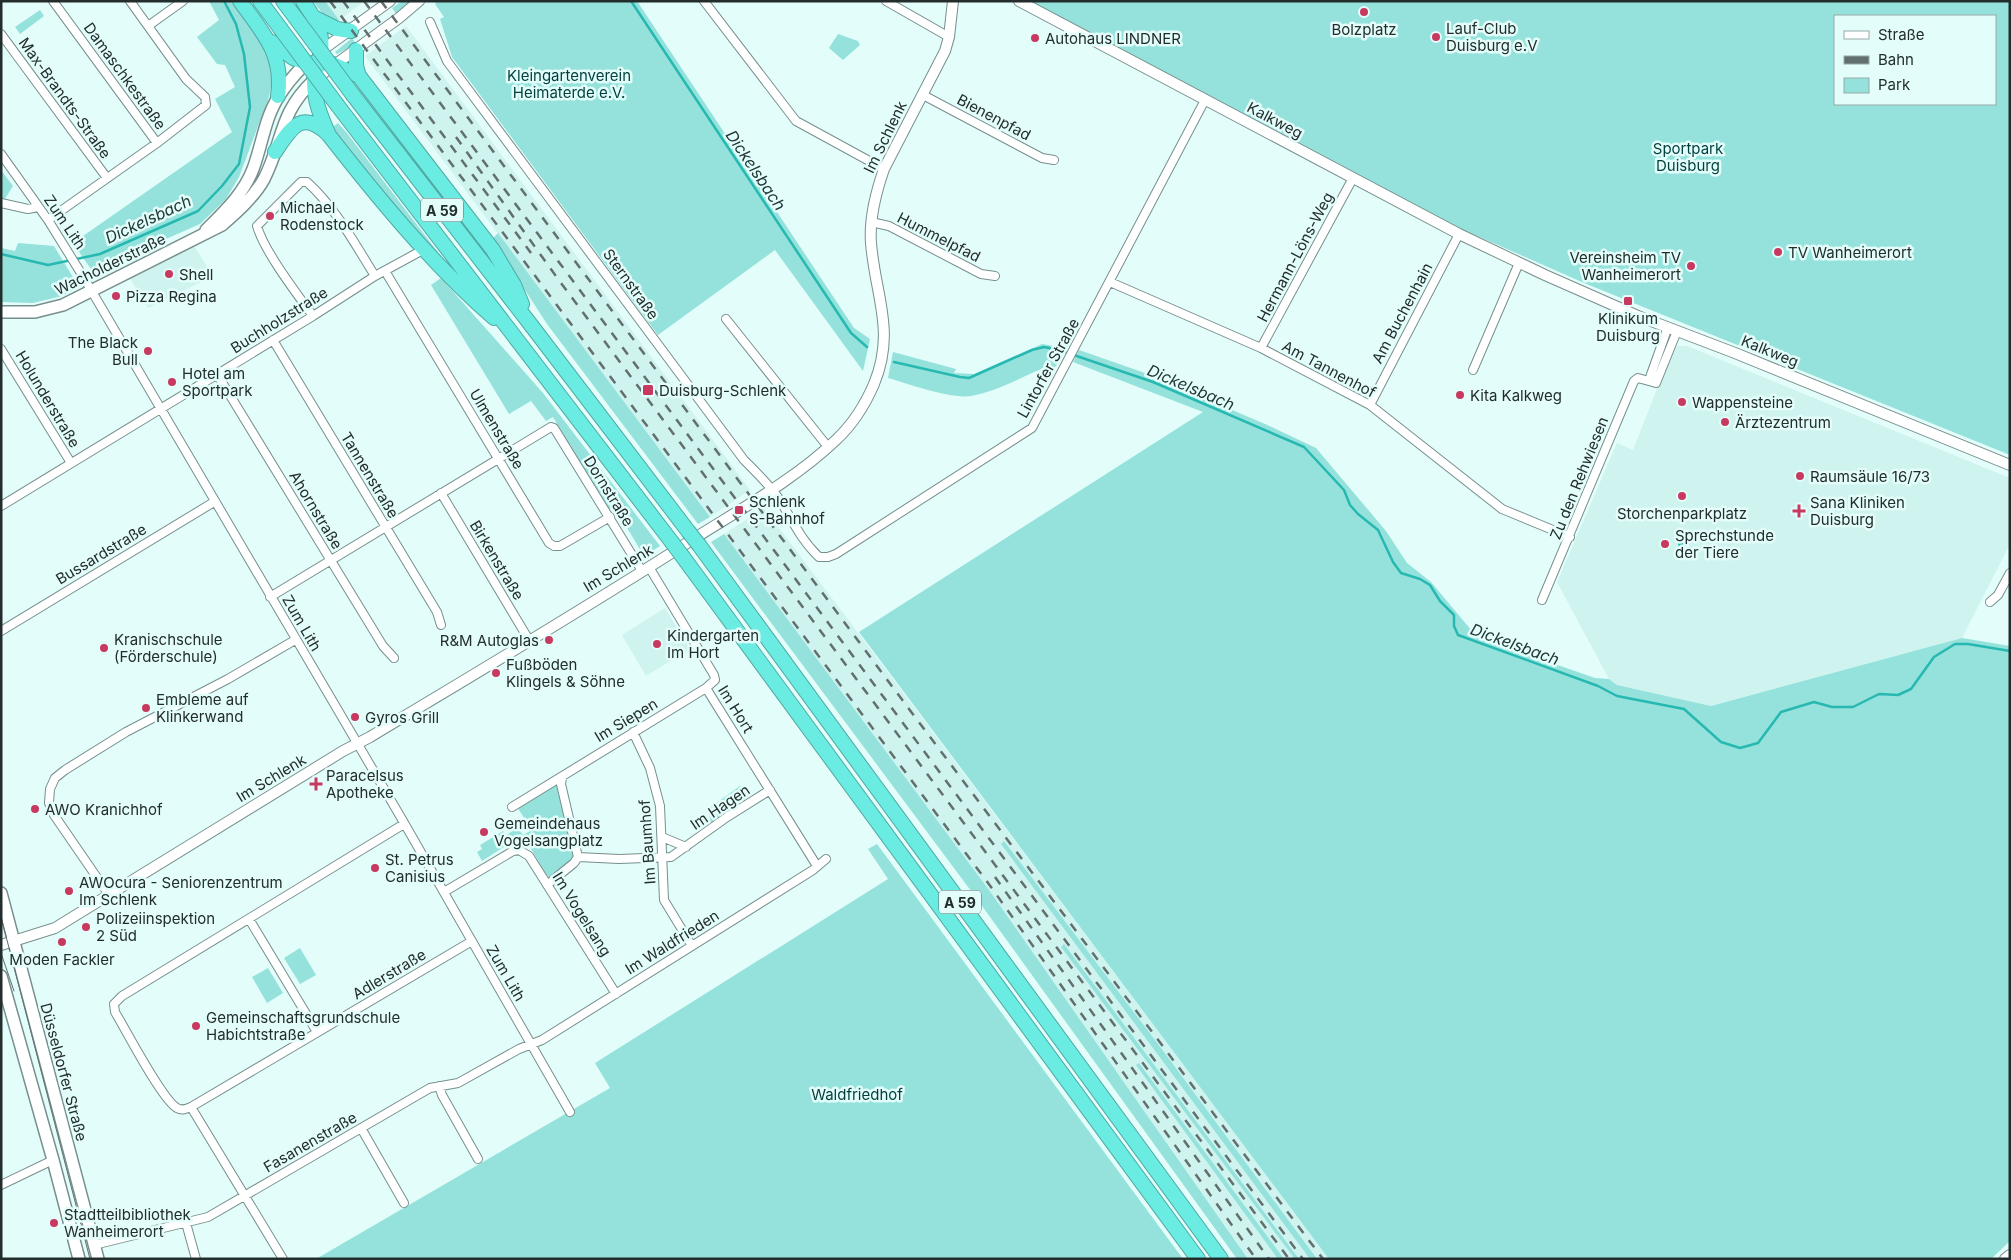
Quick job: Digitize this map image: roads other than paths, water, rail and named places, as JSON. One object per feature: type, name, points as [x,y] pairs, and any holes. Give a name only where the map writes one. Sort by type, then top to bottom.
[{"type":"highway","points":[[240,1],[267,38],[279,67],[280,84],[278,96]]},
{"type":"highway","name":"A 59","points":[[260,1],[683,557],[1198,1259]]},
{"type":"highway","name":"A 59","points":[[283,1],[352,95],[688,531],[1221,1259]]},
{"type":"highway","points":[[303,1],[315,18],[320,37],[315,59],[314,80],[318,108],[328,134]]},
{"type":"highway","points":[[315,18],[338,29],[351,31]]},
{"type":"highway","points":[[267,38],[288,55],[333,64],[359,76]]},
{"type":"highway","points":[[356,50],[356,66],[359,76],[493,250],[514,285],[531,325]]},
{"type":"highway","points":[[275,152],[289,131],[297,124],[311,122],[320,126],[418,246]]},
{"type":"highway","name":"A 59","points":[[418,246],[477,303],[516,337]]},
{"type":"main road","name":"Wacholderstraße","points":[[200,236],[231,205],[244,187],[253,170],[270,113],[278,96],[315,59]]},
{"type":"main road","name":"Wacholderstraße","points":[[1,312],[35,312],[63,305],[222,225],[250,198],[264,178],[275,152],[282,126],[293,104],[302,91],[314,80]]},
{"type":"main road","name":"Düsseldorfer Straße","points":[[1,893],[98,1259]]},
{"type":"main road","points":[[1,976],[54,1160],[78,1259]]},
{"type":"street","name":"Damaschkestraße","points":[[53,1],[157,143]]},
{"type":"street","points":[[48,220],[157,143],[206,105],[205,97],[186,79],[130,1]]},
{"type":"street","points":[[148,26],[183,1]]},
{"type":"street","name":"Wacholderstraße","points":[[315,59],[390,1]]},
{"type":"street","name":"Wacholderstraße","points":[[314,80],[419,1]]},
{"type":"street","points":[[704,1],[796,121],[884,168]]},
{"type":"street","points":[[886,1],[949,37]]},
{"type":"street","name":"Im Schlenk","points":[[1,945],[55,928],[646,569],[772,489],[828,448],[858,415],[874,385],[882,356],[884,325],[871,243],[871,222],[877,188],[884,168],[937,69],[949,37],[953,1]]},
{"type":"street","name":"Kalkweg","points":[[1019,1],[1459,234],[1519,263],[1593,297],[2010,466]]},
{"type":"street","name":"Sternstraße","points":[[430,22],[447,61],[744,460],[772,489],[790,522],[809,548],[819,557]]},
{"type":"street","name":"Max-Brandts-Straße","points":[[1,34],[107,178]]},
{"type":"street","name":"Bienenpfad","points":[[923,95],[1042,158],[1054,160]]},
{"type":"street","name":"Lintorfer Straße","points":[[819,557],[828,557],[836,554],[1032,428],[1205,100]]},
{"type":"street","name":"Zum Lith","points":[[1,154],[48,220],[78,267],[444,892],[570,1112]]},
{"type":"street","name":"Hermann-Löns-Weg","points":[[1261,348],[1353,178]]},
{"type":"street","points":[[313,316],[292,288],[257,226],[302,181],[310,185],[324,201],[375,276]]},
{"type":"street","points":[[1,203],[28,209],[38,207]]},
{"type":"street","name":"Hummelpfad","points":[[871,222],[889,226],[981,274],[995,276]]},
{"type":"street","name":"Am Buchenhain","points":[[1370,405],[1459,234]]},
{"type":"street","name":"Buchholzstraße","points":[[1,506],[313,316],[385,271],[418,246]]},
{"type":"street","points":[[1473,370],[1519,263]]},
{"type":"street","name":"Ulmenstraße","points":[[385,271],[549,543],[554,546],[560,546],[610,517]]},
{"type":"street","name":"Am Tannenhof","points":[[1110,282],[1261,348],[1370,405],[1502,509],[1570,537]]},
{"type":"street","points":[[726,319],[828,448]]},
{"type":"street","name":"Zu den Rehwiesen","points":[[1542,600],[1634,381],[1638,378],[1652,382],[1672,329]]},
{"type":"street","name":"Tannenstraße","points":[[273,340],[437,612],[441,625]]},
{"type":"street","name":"Holunderstraße","points":[[1,349],[71,463]]},
{"type":"street","name":"Ahornstraße","points":[[217,374],[383,646],[394,658]]},
{"type":"street","name":"Dornstraße","points":[[498,459],[551,427],[554,428],[610,517],[646,569]]},
{"type":"street","points":[[270,597],[498,459]]},
{"type":"street","name":"Birkenstraße","points":[[441,493],[529,640]]},
{"type":"street","name":"Bussardstraße","points":[[1,631],[214,502]]},
{"type":"street","name":"Im Hort","points":[[646,569],[714,675],[715,680],[706,688],[817,866]]},
{"type":"street","points":[[1990,602],[1998,595],[2010,573]]},
{"type":"street","points":[[109,895],[54,815],[49,803],[50,789],[55,778],[120,736],[220,684],[295,640]]},
{"type":"street","name":"Im Siepen","points":[[512,806],[554,780],[562,778],[565,773],[706,688]]},
{"type":"street","name":"Im Baumhof","points":[[633,732],[656,786],[660,806],[665,903],[692,946]]},
{"type":"street","points":[[547,884],[574,863],[578,857],[561,784],[562,778]]},
{"type":"street","name":"Im Hagen","points":[[578,857],[619,859],[671,856],[770,790]]},
{"type":"street","points":[[283,1259],[191,1106],[184,1110],[178,1108],[164,1096],[115,1012],[114,1004],[122,996],[404,824]]},
{"type":"street","name":"Im Hagen","points":[[662,837],[686,847]]},
{"type":"street","name":"Im Vogelsang","points":[[444,892],[512,851],[518,850],[528,856],[616,994]]},
{"type":"street","name":"Im Waldfrieden","points":[[531,1044],[542,1040],[616,994],[813,870],[826,859]]},
{"type":"street","points":[[249,919],[317,1032]]},
{"type":"street","name":"Adlerstraße","points":[[191,1106],[472,941]]},
{"type":"street","name":"Fasanenstraße","points":[[94,1245],[208,1217],[430,1088],[458,1084],[531,1044]]},
{"type":"street","points":[[439,1086],[442,1095],[478,1159]]},
{"type":"street","points":[[361,1128],[404,1203]]},
{"type":"street","points":[[1,1185],[54,1160]]},
{"type":"street","points":[[186,1223],[196,1259]]},
{"type":"street","points":[[2006,1259],[2010,1255]]},
{"type":"waterway","name":"Dickelsbach","points":[[1,254],[48,265],[100,254],[198,211],[222,186],[239,164],[250,107],[244,54],[236,24],[224,1]]},
{"type":"waterway","name":"Dickelsbach","points":[[631,1],[851,333],[867,347]]},
{"type":"waterway","name":"Dickelsbach","points":[[894,362],[969,378],[1032,350],[1044,347],[1059,350],[1153,382],[1304,447],[1344,490],[1350,505],[1358,514],[1378,530],[1393,562],[1401,573],[1420,579],[1430,585],[1440,601],[1454,615],[1454,626],[1458,635],[1598,686],[1617,696],[1684,709],[1721,742],[1740,748],[1758,743],[1781,712],[1814,702],[1832,707],[1853,707],[1879,694],[1898,695],[1911,689],[1934,657],[1955,644],[1968,644],[2010,651]]},
{"type":"tram line","points":[[1,917],[90,1259]]},
{"type":"tram line","points":[[1,953],[14,991]]},
{"type":"railway","points":[[330,1],[991,887],[1256,1259]]},
{"type":"railway","points":[[343,1],[531,253]]},
{"type":"railway","points":[[364,1],[1303,1259]]},
{"type":"railway","points":[[381,1],[909,709],[1323,1259]]},
{"type":"railway","points":[[456,137],[558,279],[1289,1259]]},
{"type":"railway","points":[[995,877],[1269,1259]]},
{"type":"place","name":"Bolzplatz","points":[[1364,12]]},
{"type":"place","name":"Lauf-Club Duisburg e.V","points":[[1436,37]]},
{"type":"place","name":"Autohaus LINDNER","points":[[1035,38]]},
{"type":"place","name":"Michael Rodenstock","points":[[270,216]]},
{"type":"place","name":"TV Wanheimerort","points":[[1778,252]]},
{"type":"place","name":"Vereinsheim TV Wanheimerort","points":[[1691,266]]},
{"type":"place","name":"Shell","points":[[169,274]]},
{"type":"place","name":"Pizza Regina","points":[[116,296]]},
{"type":"place","name":"Klinikum Duisburg","points":[[1628,301]]},
{"type":"place","name":"The Black Bull","points":[[148,351]]},
{"type":"place","name":"Hotel am Sportpark","points":[[172,382]]},
{"type":"place","name":"Duisburg-Schlenk","points":[[648,390]]},
{"type":"place","name":"Kita Kalkweg","points":[[1460,395]]},
{"type":"place","name":"Wappensteine","points":[[1682,402]]},
{"type":"place","name":"Ärztezentrum","points":[[1725,422]]},
{"type":"place","name":"Raumsäule 16/73","points":[[1800,476]]},
{"type":"place","name":"Storchenparkplatz","points":[[1682,496]]},
{"type":"place","name":"Schlenk S-Bahnhof","points":[[739,510]]},
{"type":"place","name":"Sana Kliniken Duisburg","points":[[1799,511]]},
{"type":"place","name":"Sprechstunde der Tiere","points":[[1665,544]]},
{"type":"place","name":"R&M Autoglas","points":[[549,640]]},
{"type":"place","name":"Kindergarten Im Hort","points":[[657,644]]},
{"type":"place","name":"Kranischschule (Förderschule)","points":[[104,648]]},
{"type":"place","name":"Fußböden Klingels & Söhne","points":[[496,673]]},
{"type":"place","name":"Embleme auf Klinkerwand","points":[[146,708]]},
{"type":"place","name":"Gyros Grill","points":[[355,717]]},
{"type":"place","name":"Paracelsus Apotheke","points":[[316,784]]},
{"type":"place","name":"AWO Kranichhof","points":[[35,809]]},
{"type":"place","name":"Gemeindehaus Vogelsangplatz","points":[[484,832]]},
{"type":"place","name":"St. Petrus Canisius","points":[[375,868]]},
{"type":"place","name":"AWOcura - Seniorenzentrum Im Schlenk","points":[[69,891]]},
{"type":"place","name":"Polizeiinspektion 2 Süd","points":[[86,927]]},
{"type":"place","name":"Moden Fackler","points":[[62,942]]},
{"type":"place","name":"Gemeinschaftsgrundschule Habichtstraße","points":[[196,1026]]},
{"type":"place","name":"Stadtteilbibliothek Wanheimerort","points":[[54,1223]]},
{"type":"park label","name":"Kleingartenverein Heimaterde e.V.","points":[[569,84]]},
{"type":"park label","name":"Sportpark Duisburg","points":[[1688,156]]},
{"type":"park label","name":"Waldfriedhof","points":[[857,1094]]}]
